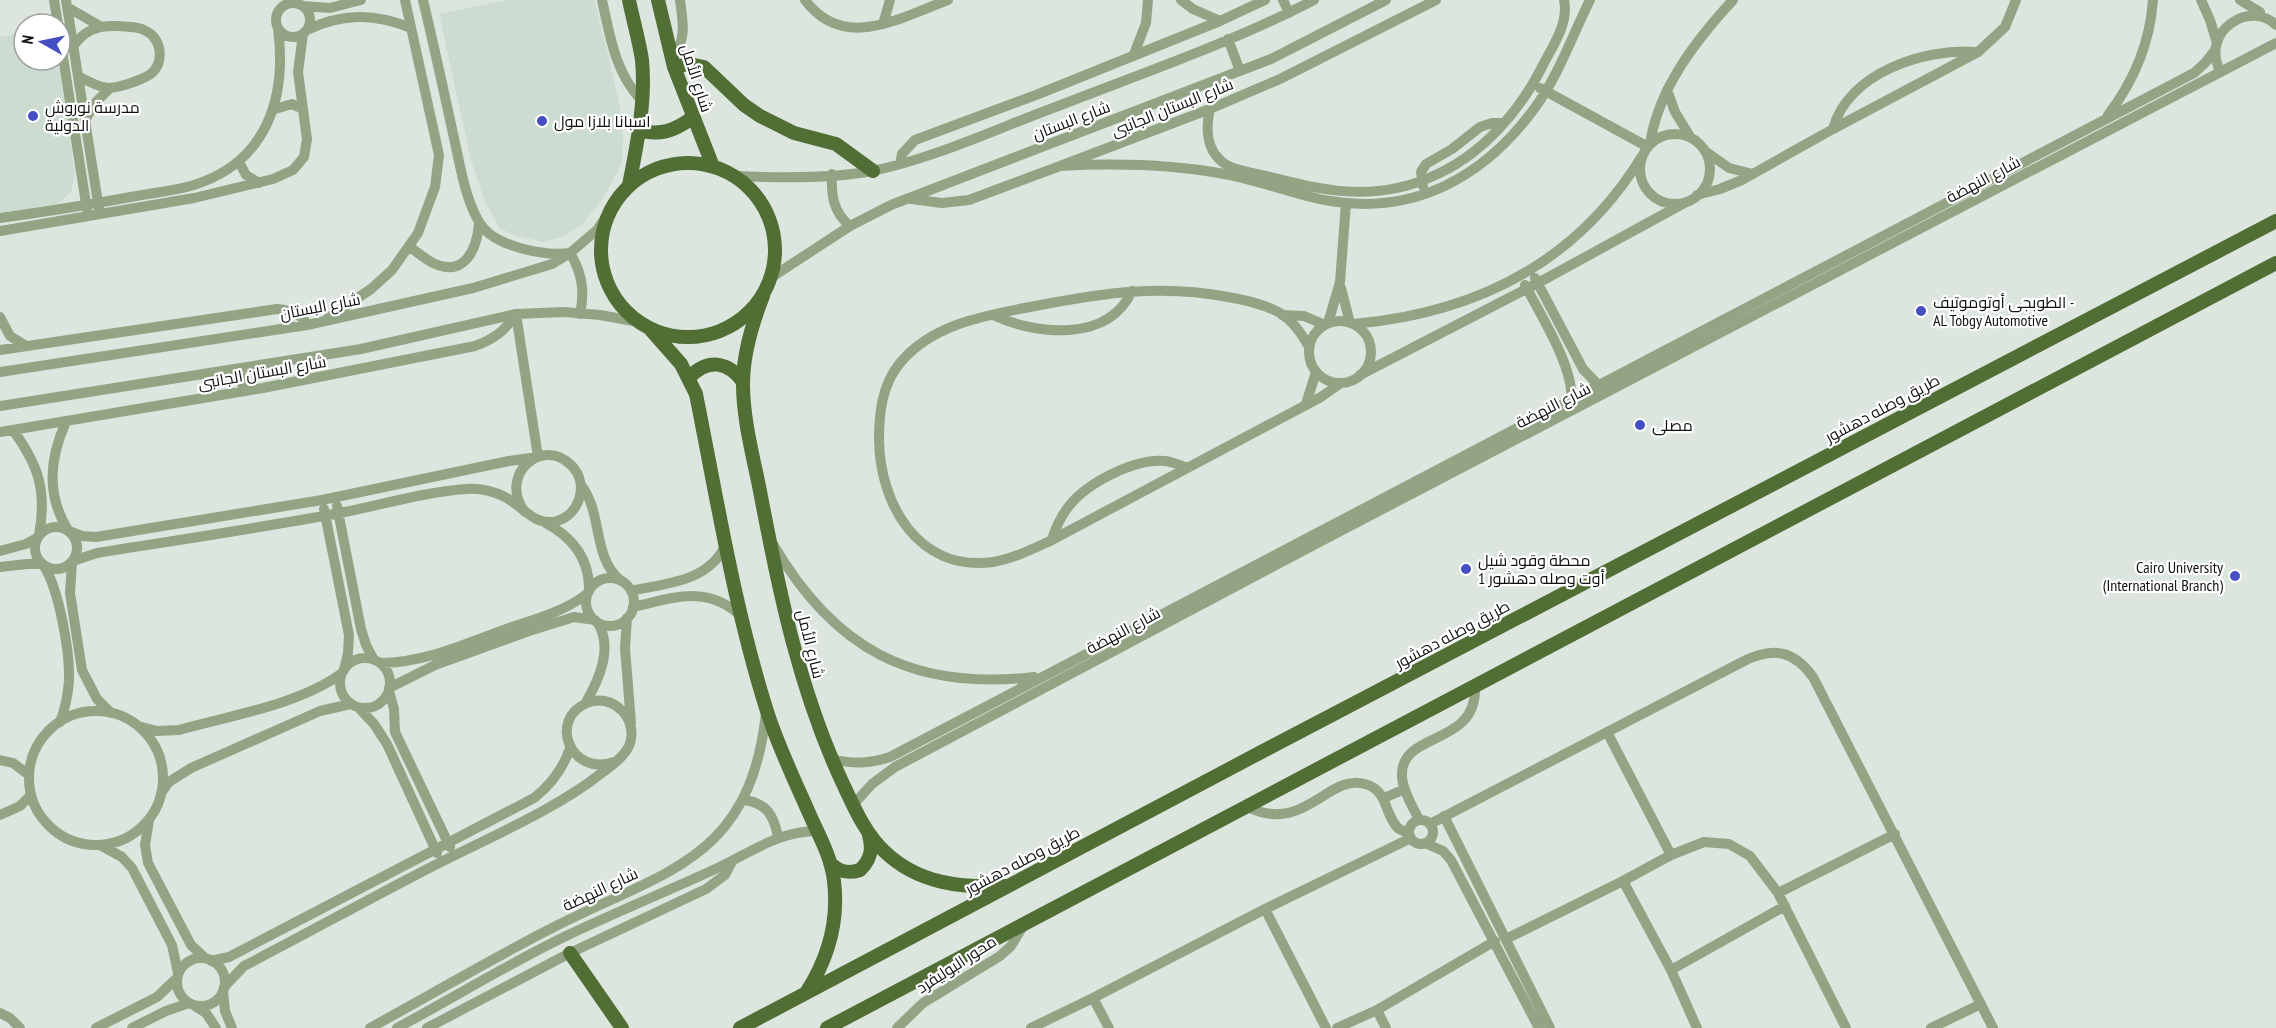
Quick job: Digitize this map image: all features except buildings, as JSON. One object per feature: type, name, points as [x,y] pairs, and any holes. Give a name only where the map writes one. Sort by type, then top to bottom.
[{"type":"main road","points":[[629,0],[642,58],[638,130],[629,185]]},
{"type":"main road","name":"شارع الأمل","points":[[658,0],[673,63],[692,118],[712,164]]},
{"type":"main road","points":[[673,63],[704,67],[744,105],[760,116],[794,133],[836,144],[873,171]]},
{"type":"main road","points":[[638,130],[663,133],[676,129],[692,118]]},
{"type":"main road","points":[[645,326],[672,336],[693,338],[714,334],[733,326],[750,313],[763,296],[772,277],[777,248],[771,220],[757,195],[736,176],[712,164],[686,162],[666,165],[646,173],[629,185],[616,202],[602,232],[602,267],[615,298],[626,312],[645,326],[671,351],[689,378],[696,394],[741,616],[766,710],[831,863],[836,894],[834,927],[824,962],[806,993]]},
{"type":"main road","name":"طريق وصله دهشور","points":[[740,1028],[1299,732],[2276,221]]},
{"type":"main road","points":[[827,1028],[2276,263]]},
{"type":"main road","name":"شارع الأمل","points":[[763,296],[748,339],[743,382],[744,405],[768,536],[801,678],[831,759],[869,835],[893,858],[922,876],[944,884],[967,887],[1011,885]]},
{"type":"main road","points":[[689,378],[703,367],[721,365],[737,374],[743,382]]},
{"type":"main road","points":[[831,863],[844,872],[852,873],[860,870],[870,858],[869,835]]},
{"type":"main road","points":[[570,953],[622,1028]]},
{"type":"street","points":[[0,218],[192,186],[217,176],[239,162],[259,137],[275,109],[281,69],[277,15],[273,0]]},
{"type":"street","points":[[277,15],[284,6],[297,3],[330,8],[361,0]]},
{"type":"street","points":[[321,322],[382,280],[410,246],[431,203],[439,155],[405,0]]},
{"type":"street","points":[[410,246],[432,263],[448,267],[457,265],[464,262],[475,248],[479,223],[463,177],[423,0]]},
{"type":"street","points":[[602,0],[619,67],[631,89],[641,100]]},
{"type":"street","points":[[673,63],[684,34],[680,0]]},
{"type":"street","points":[[805,0],[821,18],[845,28],[858,29],[883,24],[948,0]]},
{"type":"street","points":[[883,24],[890,0]]},
{"type":"street","points":[[1134,54],[1146,23],[1148,0]]},
{"type":"street","points":[[1181,0],[1193,9],[1220,21]]},
{"type":"street","points":[[900,164],[902,154],[915,140],[1036,95],[1220,21],[1265,0]]},
{"type":"street","points":[[1283,0],[1289,13]]},
{"type":"street","name":"شارع البستان","points":[[736,176],[792,177],[873,171],[900,164],[1228,39],[1314,0]]},
{"type":"street","name":"شارع البستان","points":[[772,277],[850,226],[908,199],[1240,71],[1305,43],[1386,0]]},
{"type":"street","name":"شارع البستان الجانبى","points":[[908,199],[942,203],[969,200],[1060,166],[1210,109],[1280,79],[1413,5],[1436,0]]},
{"type":"street","points":[[1210,109],[1207,120],[1209,142],[1218,159],[1232,167],[1310,188],[1340,192],[1377,192],[1421,181],[1443,172],[1467,157],[1503,123],[1533,85],[1561,29],[1565,18],[1564,0]]},
{"type":"street","points":[[1060,166],[1126,164],[1206,171],[1248,179],[1311,197],[1346,203],[1384,204],[1425,195],[1466,175],[1497,151],[1524,122],[1545,91],[1590,0]]},
{"type":"street","points":[[1686,202],[1666,202],[1650,193],[1641,176],[1647,149],[1656,116],[1667,90],[1705,32],[1733,0]]},
{"type":"street","points":[[1309,347],[1300,332],[1282,315],[1260,304],[1212,294],[1163,290],[1132,291],[1065,300],[955,325],[936,334],[909,354],[893,373],[883,396],[879,446],[886,487],[896,513],[911,533],[932,549],[955,559],[980,562],[993,562],[1017,555],[1187,468],[1341,383],[1527,289],[1697,195],[1720,189],[1753,174],[1978,52],[2005,27],[2016,0]]},
{"type":"street","points":[[2108,124],[2141,58],[2148,35],[2153,0]]},
{"type":"street","points":[[2200,0],[2210,20],[2220,71]]},
{"type":"street","points":[[2240,0],[2271,15],[2276,25]]},
{"type":"street","points":[[66,3],[100,26]]},
{"type":"street","points":[[66,3],[100,215]]},
{"type":"street","points":[[0,231],[194,198],[259,183],[287,173],[301,162],[306,150],[307,139],[298,65],[310,20],[307,10],[297,3]]},
{"type":"street","name":"شارع النهضة","points":[[2108,124],[2194,73],[2205,63],[2225,26],[2238,16],[2255,13],[2271,15]]},
{"type":"street","points":[[278,28],[292,37],[336,19],[366,16],[397,22],[411,28]]},
{"type":"street","points":[[73,47],[85,34],[100,26],[132,27],[144,30],[156,41],[160,51],[156,68],[148,76],[110,88],[96,102],[85,120]]},
{"type":"street","points":[[1228,39],[1240,71]]},
{"type":"street","name":"شارع النهضة","points":[[831,759],[867,763],[890,757],[1040,676],[1107,650],[1327,538],[2108,124],[2276,43]]},
{"type":"street","points":[[1833,129],[1840,109],[1847,100],[1877,76],[1902,64],[1927,56],[1952,52],[1978,52]]},
{"type":"street","points":[[65,72],[88,217]]},
{"type":"street","points":[[78,76],[110,88]]},
{"type":"street","points":[[1533,85],[1647,149]]},
{"type":"street","points":[[1667,90],[1675,112],[1692,139],[1722,164],[1737,171],[1753,174]]},
{"type":"street","points":[[275,109],[292,104],[303,109]]},
{"type":"street","points":[[1425,195],[1421,172],[1426,164],[1452,149],[1480,127],[1492,123],[1503,123]]},
{"type":"street","points":[[1341,383],[1327,380],[1316,372],[1310,360],[1309,347],[1314,334],[1326,324],[1428,313],[1475,298],[1526,273],[1560,250],[1587,227],[1622,187],[1647,149],[1662,136],[1677,134],[1692,139]]},
{"type":"street","points":[[78,151],[90,149]]},
{"type":"street","points":[[1697,195],[1705,185],[1709,173],[1708,160],[1703,149]]},
{"type":"street","points":[[239,162],[246,175],[259,183]]},
{"type":"street","points":[[832,174],[831,190],[835,207],[850,226]]},
{"type":"street","name":"شارع البستان","points":[[0,372],[307,325],[473,288],[543,267],[570,253],[597,230],[616,202]]},
{"type":"street","points":[[1326,324],[1340,282],[1346,203]]},
{"type":"street","points":[[479,223],[506,242],[526,250],[548,254],[570,253],[582,282],[580,314]]},
{"type":"street","points":[[1526,273],[1538,283],[1583,369],[1603,390]]},
{"type":"street","points":[[1526,273],[1527,289],[1571,381],[1571,400]]},
{"type":"street","points":[[1340,282],[1352,323],[1360,329],[1370,343],[1369,360],[1360,375]]},
{"type":"street","points":[[992,315],[1017,325],[1037,329],[1056,331],[1081,328],[1113,315],[1132,291]]},
{"type":"street","points":[[0,350],[277,309],[299,315],[307,325]]},
{"type":"street","points":[[0,406],[361,349],[516,314],[580,314],[645,326]]},
{"type":"street","points":[[516,314],[538,457]]},
{"type":"street","name":"شارع البستان الجانبى","points":[[0,432],[243,391],[475,346],[498,336],[507,328],[516,314]]},
{"type":"street","points":[[1282,315],[1304,316],[1326,324]]},
{"type":"street","points":[[0,317],[10,336],[26,346]]},
{"type":"street","points":[[240,368],[243,391]]},
{"type":"street","points":[[1306,404],[1316,372]]},
{"type":"street","name":"شارع النهضة","points":[[853,805],[872,784],[895,767],[1322,528],[1571,400],[1603,390]]},
{"type":"street","points":[[66,422],[55,450],[51,478],[56,505],[78,550],[72,562],[70,593],[82,670],[97,699],[111,713],[138,726],[157,731],[179,730],[304,695],[324,686],[354,661],[361,658],[377,661],[410,661],[433,655],[563,609],[589,592],[599,581],[606,579],[620,581]]},
{"type":"street","points":[[13,430],[39,474],[43,507],[35,552],[57,594],[69,670],[67,698],[60,722]]},
{"type":"street","points":[[0,551],[26,544],[52,527],[82,536],[96,537],[335,498],[517,459],[557,456],[566,460],[573,467],[591,501],[606,563],[631,591],[633,607],[627,618],[625,648],[631,727],[628,747],[615,762],[563,798],[244,966],[220,997],[209,1005],[192,1005],[166,1011],[132,1028]]},
{"type":"street","points":[[525,512],[516,495],[517,476],[529,461],[538,457]]},
{"type":"street","points":[[1052,539],[1069,506],[1082,493],[1101,480],[1131,466],[1155,461],[1172,462],[1187,468]]},
{"type":"street","points":[[543,522],[563,519],[572,513],[581,495],[581,484]]},
{"type":"street","points":[[0,567],[43,565],[55,570],[97,553],[468,489],[493,492],[515,503],[533,518],[565,535],[581,554],[588,572],[587,608],[596,621],[604,640],[598,681],[585,704]]},
{"type":"street","points":[[335,498],[366,645],[388,674],[395,732],[454,856]]},
{"type":"street","points":[[322,500],[349,635],[341,687],[346,699],[374,724],[387,744],[441,862]]},
{"type":"street","points":[[768,536],[791,572],[818,606],[848,634],[880,656],[916,670],[954,679],[997,680],[1040,676]]},
{"type":"street","points":[[631,591],[696,576],[714,562],[727,543]]},
{"type":"street","points":[[633,607],[684,596],[700,596],[722,603],[741,616]]},
{"type":"street","points":[[232,1028],[225,1011],[224,975],[191,945],[148,864],[145,836],[161,793],[169,782],[191,768],[320,711],[355,705],[370,707],[376,705],[386,697],[389,690],[435,664],[574,617],[613,626],[627,618]]},
{"type":"street","points":[[1410,836],[1412,825],[1444,816],[1761,653],[1776,652],[1791,656],[1804,664],[1813,677],[1993,1028]]},
{"type":"street","points":[[1425,843],[1432,835],[1405,789],[1402,770],[1409,754],[1415,749],[1456,729],[1463,723],[1473,706],[1475,687]]},
{"type":"street","points":[[96,1028],[157,997],[189,961],[229,957],[534,798],[558,775],[570,748],[567,727],[577,709],[585,704],[595,701],[614,704],[628,717],[631,727]]},
{"type":"street","name":"شارع النهضة","points":[[370,1028],[558,925],[682,865],[717,836],[744,800],[759,755],[766,710]]},
{"type":"street","points":[[111,713],[84,712],[60,722],[47,732],[32,760],[29,775],[31,795],[38,813],[50,827],[65,838],[83,844],[101,846],[122,857],[132,868],[172,945],[177,989],[182,997],[206,1013],[216,1028]]},
{"type":"street","points":[[138,726],[148,737],[158,756],[162,778],[161,793]]},
{"type":"street","points":[[1607,732],[1671,855]]},
{"type":"street","points":[[570,748],[585,762],[594,765],[615,762]]},
{"type":"street","points":[[0,760],[13,763],[29,775]]},
{"type":"street","points":[[1248,807],[1265,814],[1285,814],[1355,783],[1365,783],[1374,788],[1384,798],[1397,827],[1417,843],[1425,843],[1443,851],[1451,860],[1550,1028]]},
{"type":"street","points":[[1384,798],[1405,789]]},
{"type":"street","points":[[0,815],[20,806],[31,795]]},
{"type":"street","points":[[744,800],[754,801],[771,813],[778,837]]},
{"type":"street","points":[[1444,816],[1539,1028]]},
{"type":"street","points":[[101,846],[128,837],[150,818]]},
{"type":"street","name":"شارع النهضة","points":[[397,1028],[564,937],[778,837],[804,831],[817,831]]},
{"type":"street","points":[[1778,893],[1895,834]]},
{"type":"street","points":[[1031,1028],[1410,836]]},
{"type":"street","points":[[1337,1028],[1377,1010],[1500,940],[1623,881],[1671,855],[1704,842],[1729,844],[1750,856],[1778,893],[1846,1028]]},
{"type":"street","points":[[427,1028],[570,953],[706,889],[725,875],[733,860]]},
{"type":"street","points":[[1623,881],[1671,970],[1697,1028]]},
{"type":"street","points":[[1671,970],[1785,906]]},
{"type":"street","points":[[1265,909],[1326,1028]]},
{"type":"street","name":"محور البوليفرد","points":[[897,1028],[923,1003],[1000,956],[1011,946],[1026,921]]},
{"type":"street","points":[[501,956],[507,968]]},
{"type":"street","points":[[1093,998],[1108,1028]]},
{"type":"street","points":[[1931,1028],[1982,1004]]},
{"type":"street","points":[[1377,1010],[1386,1028]]},
{"type":"street","points":[[0,1013],[21,1027]]},
{"type":"shaded area","name":"اسبانا بلازا مول","points":[[507,0],[595,0],[619,102],[623,139],[622,163],[602,200],[582,225],[561,237],[543,242],[517,236],[499,228],[484,199],[471,160],[439,14]]},
{"type":"shaded area","name":"مدرسة نوروش الدولية","points":[[12,34],[12,72],[60,72],[75,173],[71,192],[57,204],[0,213],[0,36]]},
{"type":"place","name":"مدرسة نوروش الدولية","points":[[33,116]]},
{"type":"place","name":"اسبانا بلازا مول","points":[[542,121]]},
{"type":"place","name":"الطوبجى أوتوموتيف - AL Tobgy Automotive","points":[[1921,311]]},
{"type":"place","name":"مصلى","points":[[1640,425]]},
{"type":"place","name":"محطة وقود شيل أوت وصله دهشور 1","points":[[1466,569]]},
{"type":"place","name":"Cairo University (International Branch)","points":[[2235,576]]}]
